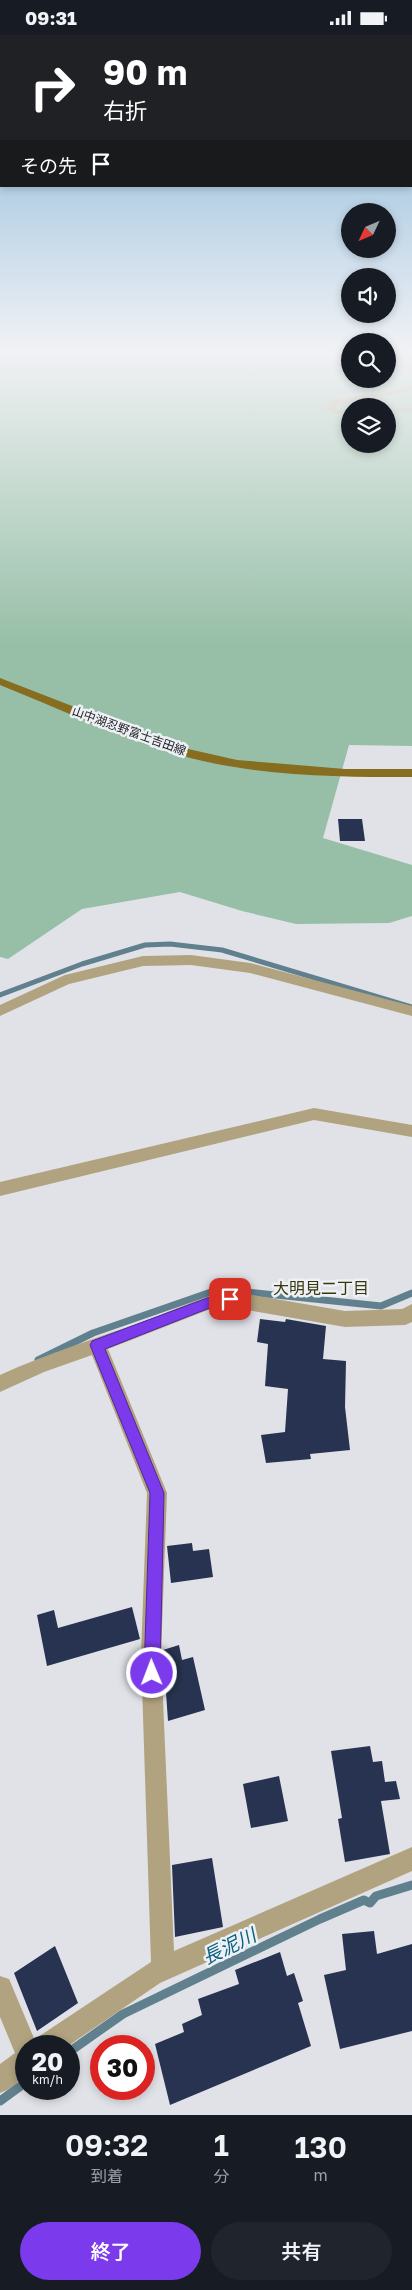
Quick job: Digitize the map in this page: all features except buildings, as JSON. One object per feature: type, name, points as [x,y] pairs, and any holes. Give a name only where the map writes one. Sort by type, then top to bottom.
[{"type":"main road","name":"山中湖忍野富士吉田線","points":[[0,681],[171,749],[237,764],[345,773],[412,773]]},
{"type":"street","points":[[0,1011],[65,980],[143,961],[190,960],[250,968],[412,1011]]},
{"type":"street","points":[[0,1189],[314,1114],[412,1131]]},
{"type":"street","points":[[0,1384],[39,1366],[207,1303],[230,1299],[345,1319],[405,1317],[412,1312]]},
{"type":"street","points":[[97,1345],[157,1493],[151,1653],[163,1969]]},
{"type":"street","points":[[63,2035],[151,1974],[412,1859]]},
{"type":"street","points":[[0,1988],[20,2035]]},
{"type":"street","points":[[0,2080],[15,2069]]},
{"type":"green space","points":[[0,450],[341,450],[341,453],[396,453],[396,450],[412,450],[412,746],[349,745],[323,838],[412,865],[412,916],[389,923],[296,924],[242,911],[180,892],[82,909],[8,959],[0,957]]},
{"type":"waterway","points":[[0,995],[82,964],[145,945],[170,944],[222,950],[412,1007]]},
{"type":"waterway","points":[[38,1360],[93,1333],[231,1285],[247,1292],[381,1306],[412,1293]]},
{"type":"waterway","name":"長泥川","points":[[80,2044],[123,2014],[320,1919],[364,1900],[370,1903],[376,1896],[412,1885]]},
{"type":"waterway","name":"長泥川","points":[[0,2101],[15,2090]]},
{"type":"district","name":"大明見二丁目","points":[[321,1288]]},
{"type":"route","points":[[152,1673],[151,1653],[157,1493],[97,1345],[154,1325],[207,1303],[230,1299]]}]
